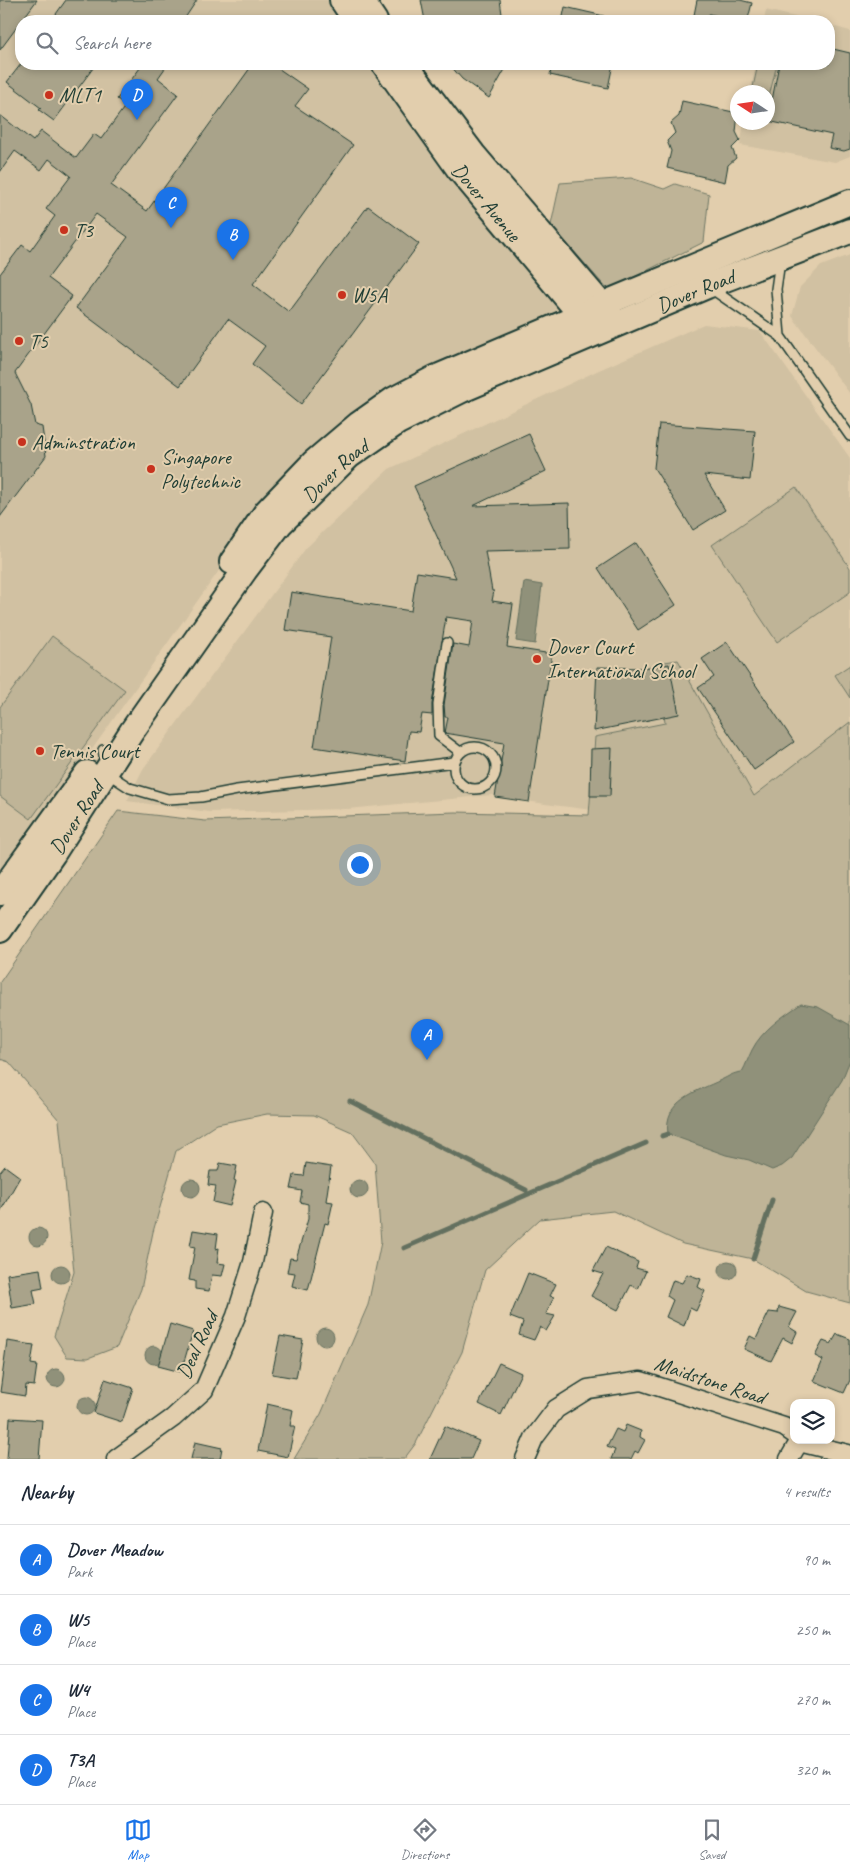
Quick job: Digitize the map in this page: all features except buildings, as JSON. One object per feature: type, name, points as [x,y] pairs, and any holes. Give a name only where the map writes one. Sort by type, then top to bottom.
[{"type":"street","points":[[342,0],[352,15]]},
{"type":"street","points":[[361,0],[371,15]]},
{"type":"street","name":"Dover Avenue","points":[[388,70],[458,168],[592,310],[618,325]]},
{"type":"street","name":"Dover Avenue","points":[[410,70],[592,310],[596,335]]},
{"type":"street","name":"Dover Road","points":[[0,930],[105,761],[273,518],[327,450],[393,400],[435,378],[850,202]]},
{"type":"street","name":"Dover Road","points":[[0,894],[105,761],[132,731],[273,518],[348,456],[398,422],[462,390],[596,335],[707,286],[850,231]]},
{"type":"street","name":"Deal Road","points":[[116,1459],[173,1418],[204,1390],[236,1316],[253,1262],[263,1213]]},
{"type":"street","name":"Maidstone Road","points":[[525,1459],[534,1438],[556,1409],[588,1389],[641,1380],[784,1427],[790,1433]]},
{"type":"street","points":[[789,1459],[795,1444]]},
{"type":"street","name":"Maidstone Road","points":[[814,1444],[848,1454]]},
{"type":"lane","points":[[780,259],[776,289],[780,336]]},
{"type":"lane","points":[[707,286],[780,336],[850,436]]},
{"type":"lane","points":[[446,642],[438,705],[439,736],[460,752]]},
{"type":"lane","points":[[470,747],[481,747],[491,752],[496,762],[496,773],[490,783],[481,789],[470,789],[460,783],[454,773],[454,762],[460,752],[470,747]]},
{"type":"lane","points":[[105,761],[130,788],[168,799],[201,797],[237,790],[454,762]]},
{"type":"shaded area","name":"Singapore Polytechnic","points":[[0,0],[330,0],[339,15],[15,15],[15,70],[375,70],[401,110],[564,309],[394,393],[262,510],[0,879]]},
{"type":"shaded area","points":[[766,10],[787,15],[765,15]]},
{"type":"shaded area","points":[[835,27],[850,31],[850,156],[835,162],[740,145],[743,130],[775,130],[775,85],[752,85],[755,70],[835,70]]},
{"type":"shaded area","points":[[757,70],[776,70],[772,85],[754,85]]},
{"type":"shaded area","points":[[631,178],[664,189],[675,184],[709,194],[704,242],[608,290],[551,225],[560,183]]},
{"type":"shaded area","points":[[850,255],[850,394],[792,316],[800,287],[821,266]]},
{"type":"shaded area","name":"Dover Court International School","points":[[704,324],[760,331],[850,458],[850,779],[749,830],[545,804],[492,795],[348,809],[209,812],[127,801],[143,769],[306,548],[389,469],[599,370]]},
{"type":"shaded area","points":[[796,487],[850,568],[850,592],[777,642],[712,545]]},
{"type":"shaded area","points":[[524,582],[542,585],[535,644],[516,641]]},
{"type":"shaded area","name":"Tennis Court","points":[[52,636],[125,690],[31,819],[0,796],[0,707]]},
{"type":"shaded area","points":[[678,660],[754,796],[850,722],[850,1303],[806,1291],[753,1259],[683,1244],[613,1211],[540,1219],[485,1270],[462,1352],[416,1443],[404,1459],[294,1459],[321,1414],[368,1305],[381,1242],[375,1163],[352,1132],[314,1115],[267,1114],[217,1124],[176,1151],[153,1232],[141,1289],[117,1347],[88,1358],[67,1357],[54,1336],[74,1272],[59,1120],[9,1062],[0,1059],[0,982],[118,811],[205,821],[455,812],[589,815],[595,737],[665,723],[658,663]]},
{"type":"shaded area","points":[[850,665],[850,698],[835,675]]},
{"type":"shaded area","points":[[801,1004],[818,1007],[850,1025],[850,1060],[842,1080],[792,1158],[782,1166],[772,1170],[749,1160],[726,1155],[668,1134],[668,1122],[676,1105],[692,1093],[733,1074],[742,1072],[761,1036]]},
{"type":"shaded area","points":[[187,1179],[195,1179],[200,1184],[198,1195],[187,1197],[182,1192],[182,1184]]},
{"type":"shaded area","points":[[355,1180],[363,1180],[368,1185],[366,1196],[355,1198],[350,1193],[350,1185]]},
{"type":"shaded area","points":[[34,1228],[42,1228],[47,1233],[45,1244],[34,1246],[29,1241],[29,1233]]},
{"type":"shaded area","points":[[724,1261],[732,1261],[737,1266],[735,1277],[724,1279],[719,1274],[719,1266]]},
{"type":"shaded area","points":[[57,1265],[65,1265],[70,1270],[68,1281],[57,1283],[52,1278],[52,1270]]},
{"type":"shaded area","points":[[321,1328],[329,1328],[334,1333],[332,1344],[321,1346],[316,1341],[316,1333]]},
{"type":"shaded area","points":[[154,1346],[162,1351],[163,1355],[158,1363],[154,1364],[146,1359],[145,1355],[150,1347]]},
{"type":"shaded area","points":[[52,1369],[60,1369],[65,1374],[63,1385],[52,1387],[47,1382],[47,1374]]},
{"type":"shaded area","points":[[82,1397],[90,1397],[95,1402],[93,1413],[82,1415],[77,1410],[77,1402]]},
{"type":"waterway","points":[[350,1101],[526,1190]]},
{"type":"waterway","points":[[662,1136],[668,1134]]},
{"type":"waterway","points":[[404,1248],[646,1143]]},
{"type":"waterway","points":[[753,1259],[772,1200]]},
{"type":"place","name":"MLT1","points":[[49,95]]},
{"type":"place","name":"T3A","points":[[137,120]]},
{"type":"place","name":"W4","points":[[171,228]]},
{"type":"place","name":"T3","points":[[64,230]]},
{"type":"place","name":"W5","points":[[233,260]]},
{"type":"place","name":"W5A","points":[[342,295]]},
{"type":"place","name":"T5","points":[[19,341]]},
{"type":"place","name":"Adminstration","points":[[22,442]]},
{"type":"place","name":"Singapore Polytechnic","points":[[151,469]]},
{"type":"place","name":"Dover Court International School","points":[[537,659]]},
{"type":"place","name":"Tennis Court","points":[[40,751]]},
{"type":"place","name":"Dover Meadow","points":[[427,1060]]}]
